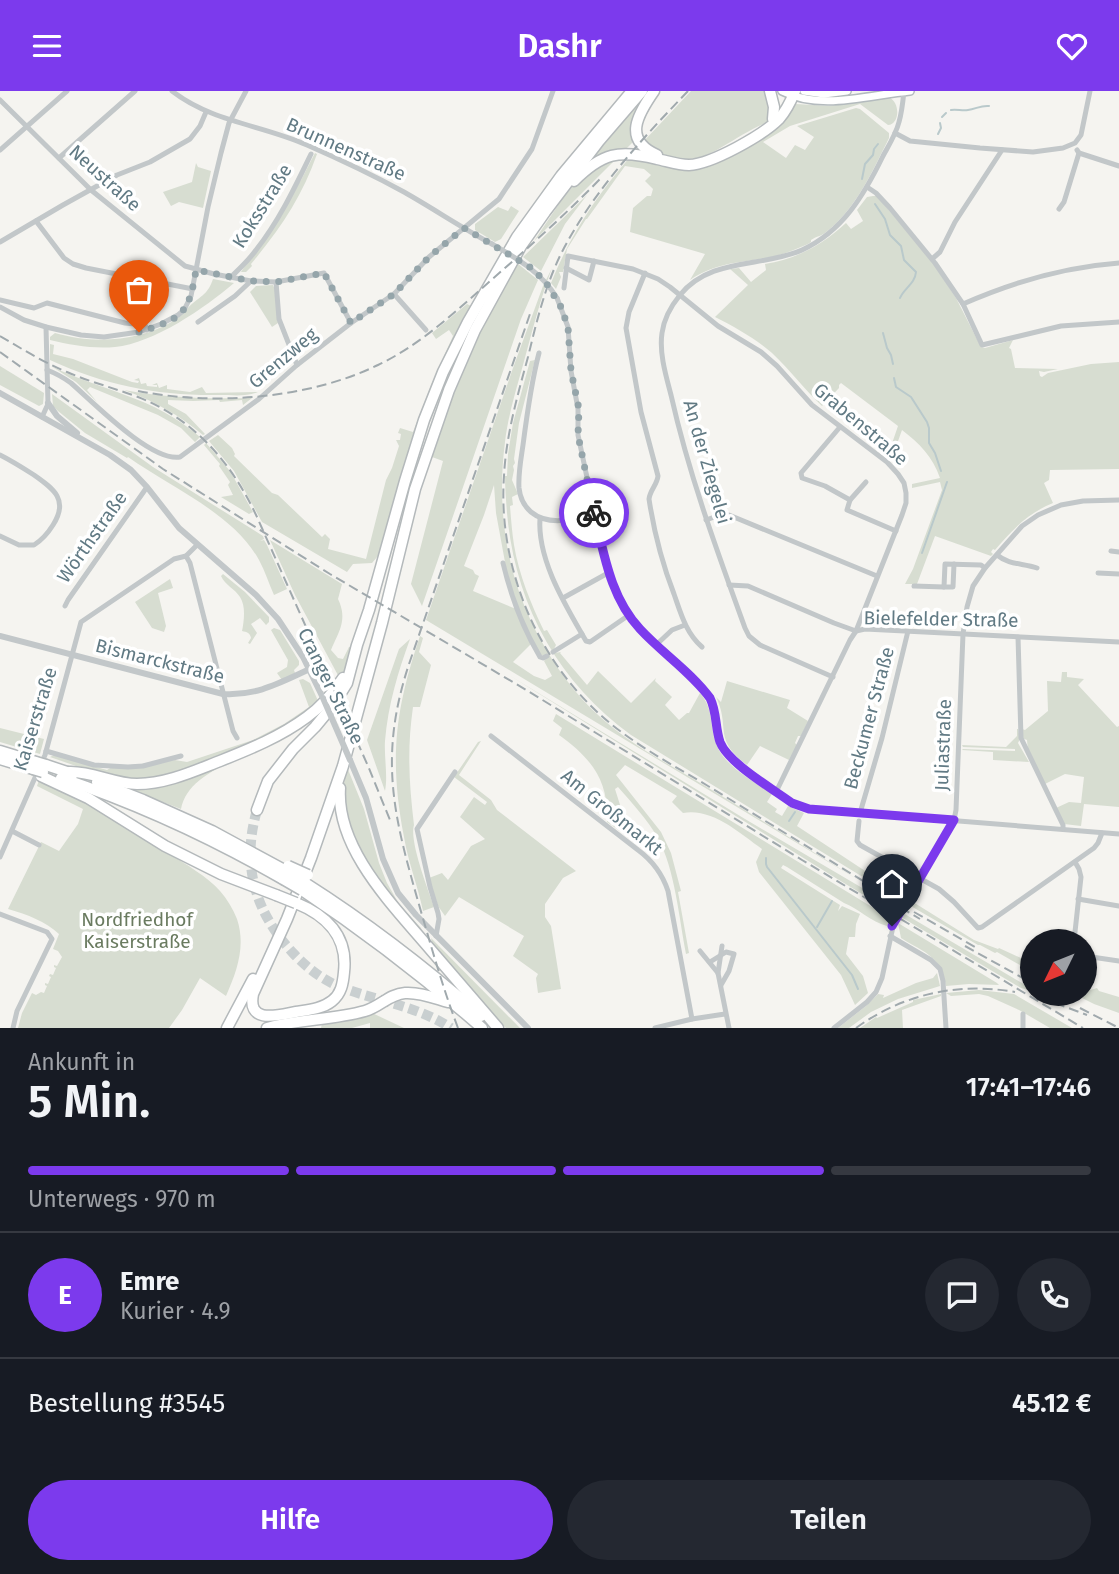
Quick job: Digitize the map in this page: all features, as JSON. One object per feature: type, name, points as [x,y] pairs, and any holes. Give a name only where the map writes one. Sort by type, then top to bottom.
[{"type":"highway","points":[[257,810],[268,781],[334,704],[347,683],[424,420],[443,372],[480,301],[517,237],[561,176],[632,91]]},
{"type":"highway","points":[[496,1028],[394,908],[358,854],[347,833],[340,807],[340,789],[415,489],[436,426],[475,330],[521,246],[599,141],[642,91]]},
{"type":"highway","points":[[654,91],[637,118],[636,134],[641,144],[654,155],[689,162],[712,157],[759,129],[773,118],[790,93]]},
{"type":"highway","points":[[770,91],[774,107],[773,118]]},
{"type":"highway","points":[[545,212],[583,172],[596,162],[611,156],[632,153],[686,165],[713,160],[771,126],[780,118],[790,93]]},
{"type":"highway","points":[[229,1028],[275,933],[315,836],[332,785],[369,655],[412,471],[453,354]]},
{"type":"highway","points":[[39,770],[79,772],[120,783],[146,783],[176,778],[282,734],[318,709],[340,682],[357,645]]},
{"type":"highway","points":[[0,751],[88,798],[165,846],[221,874],[276,895],[296,903],[308,908],[325,920],[340,939],[345,954],[344,980],[340,991],[332,1001],[319,1007],[268,1017],[259,1014],[253,1006],[253,995],[287,919],[311,858],[347,763]]},
{"type":"highway","points":[[0,759],[39,770],[177,820]]},
{"type":"highway","points":[[69,772],[125,793],[242,855],[286,872],[305,883],[482,1028]]},
{"type":"highway","points":[[193,827],[234,838],[358,918],[405,952],[496,1028]]},
{"type":"highway","points":[[229,1028],[259,979]]},
{"type":"highway","points":[[267,1028],[363,1012],[403,993],[430,996],[456,1005]]},
{"type":"main road","points":[[804,91],[824,94],[844,91]]},
{"type":"main road","points":[[790,93],[821,101],[910,91]]},
{"type":"street","points":[[0,150],[67,91]]},
{"type":"street","points":[[59,158],[135,91]]},
{"type":"street","name":"Brunnenstraße","points":[[172,91],[206,112],[307,145],[402,191],[530,267],[545,281],[557,298],[568,327],[571,371],[579,409],[578,435],[595,514]]},
{"type":"street","points":[[0,306],[19,318],[46,327],[104,337],[147,330],[178,315],[188,303],[193,289],[211,197],[230,121],[246,91]]},
{"type":"street","name":"Grenzweg","points":[[47,370],[71,383],[103,413],[158,453],[175,458],[183,456],[259,399],[351,323],[394,294],[429,257],[499,199],[533,149],[553,91]]},
{"type":"street","points":[[564,288],[568,256],[645,273],[680,295],[701,276],[720,268],[776,258],[812,245],[846,218],[867,187],[895,133],[901,116],[904,91]]},
{"type":"street","points":[[895,133],[910,141],[1002,150],[1033,152],[1063,148],[1073,145],[1081,135],[1090,91]]},
{"type":"street","name":"Neustraße","points":[[0,100],[90,190],[185,265],[196,270]]},
{"type":"street","points":[[0,242],[117,175],[159,157],[190,139],[206,112]]},
{"type":"street","points":[[1073,145],[1079,153],[1119,166]]},
{"type":"street","points":[[932,259],[940,252],[955,222],[1002,150]]},
{"type":"street","points":[[1059,208],[1064,202],[1079,153]]},
{"type":"street","name":"Koksstraße","points":[[230,278],[255,253],[284,208],[311,154]]},
{"type":"street","points":[[867,187],[890,208],[932,259],[963,304],[982,345],[1036,331],[1119,322]]},
{"type":"street","points":[[36,221],[64,258],[73,264],[193,289]]},
{"type":"street","points":[[566,268],[589,279],[594,261]]},
{"type":"street","points":[[963,304],[1041,276],[1119,263]]},
{"type":"street","points":[[196,270],[230,278],[276,282],[324,273],[351,323]]},
{"type":"street","points":[[645,273],[629,312],[626,328],[641,412],[658,476],[649,496],[662,561],[685,625],[702,647]]},
{"type":"street","points":[[198,322],[251,281]]},
{"type":"street","points":[[276,282],[279,319],[297,365]]},
{"type":"street","points":[[394,294],[426,330]]},
{"type":"street","name":"Grabenstraße","points":[[680,295],[718,326],[763,354],[812,405],[887,462],[898,474],[906,493],[905,508],[896,531]]},
{"type":"street","name":"An der Ziegelei","points":[[680,295],[670,307],[666,318],[662,331],[662,350],[680,433],[706,520],[745,628],[754,642],[833,677]]},
{"type":"street","points":[[0,300],[34,308],[47,303],[125,323],[145,325],[147,330]]},
{"type":"street","points":[[42,417],[48,403],[46,327]]},
{"type":"street","points":[[539,353],[530,394],[519,482],[524,504],[540,518],[565,520],[595,514],[608,573],[628,615],[710,698],[721,745],[729,756],[792,803],[809,809],[1119,834]]},
{"type":"street","name":"Cranger Straße","points":[[0,393],[120,461],[135,473],[179,528],[268,607],[292,638],[310,669],[347,763],[366,798],[393,884],[405,903],[528,1028]]},
{"type":"street","points":[[48,403],[57,416],[79,437]]},
{"type":"street","points":[[840,426],[800,475],[850,500]]},
{"type":"street","points":[[0,455],[48,485],[55,492],[60,504],[54,523],[34,545],[19,545],[0,537]]},
{"type":"street","points":[[730,585],[748,586],[856,631],[896,531],[847,510],[850,500],[866,482]]},
{"type":"street","name":"Wörthstraße","points":[[65,606],[147,487]]},
{"type":"street","name":"Juliastraße","points":[[834,1028],[876,992],[882,978],[894,922],[954,820],[964,634],[971,591],[985,569],[1022,526],[1045,511],[1073,502],[1119,500]]},
{"type":"street","points":[[706,520],[729,515],[877,576]]},
{"type":"street","points":[[540,518],[545,556],[555,582],[586,641],[590,642],[628,615]]},
{"type":"street","name":"Kaiserstraße","points":[[0,857],[46,751],[82,620],[174,559],[186,556],[197,545]]},
{"type":"street","points":[[1111,551],[1119,551]]},
{"type":"street","points":[[997,555],[1006,562],[1037,568]]},
{"type":"street","points":[[186,556],[237,738]]},
{"type":"street","points":[[503,563],[523,627],[540,657],[547,656]]},
{"type":"street","points":[[914,586],[944,587],[945,564],[981,565],[985,569]]},
{"type":"street","points":[[563,598],[608,573]]},
{"type":"street","points":[[1098,573],[1119,573]]},
{"type":"street","points":[[656,645],[672,630],[685,625]]},
{"type":"street","name":"Bielefelder Straße","points":[[776,792],[856,631],[861,629],[1119,642]]},
{"type":"street","name":"Beckumer Straße","points":[[860,813],[882,738],[908,631]]},
{"type":"street","points":[[553,652],[582,634]]},
{"type":"street","name":"Bismarckstraße","points":[[0,636],[223,694],[242,695],[261,691],[310,669]]},
{"type":"street","points":[[1018,637],[1021,738],[1063,829]]},
{"type":"street","name":"Am Großmarkt","points":[[491,736],[656,866],[668,891],[692,1019]]},
{"type":"street","points":[[46,751],[94,765],[128,767],[181,756]]},
{"type":"street","points":[[436,936],[438,913],[417,829],[455,772]]},
{"type":"street","points":[[859,821],[857,841],[860,845],[947,895],[974,926],[980,928],[1094,848],[1102,833]]},
{"type":"street","points":[[12,831],[39,845]]},
{"type":"street","points":[[1075,862],[1081,872],[1075,929]]},
{"type":"street","points":[[1078,899],[1119,906]]},
{"type":"street","points":[[0,913],[47,932],[52,939],[17,1011],[13,1028]]},
{"type":"street","points":[[890,936],[931,960],[940,969],[946,1028]]},
{"type":"street","points":[[718,973],[722,946]]},
{"type":"street","points":[[700,951],[718,973],[729,1028]]},
{"type":"street","points":[[710,962],[726,952],[734,954],[721,985]]},
{"type":"street","points":[[1097,958],[1119,961]]},
{"type":"street","points":[[655,1028],[725,1014]]},
{"type":"street","points":[[1023,1014],[1023,1028]]},
{"type":"green space","points":[[649,91],[636,139],[624,151],[585,166],[605,141]]},
{"type":"green space","points":[[691,91],[765,91],[770,117],[766,123],[721,148],[693,159],[678,159],[643,142]]},
{"type":"green space","points":[[890,98],[897,108],[897,117],[892,124],[888,125],[860,104],[790,126],[763,142],[786,158],[795,145],[805,150],[814,137],[797,126],[856,108],[889,133],[876,164],[846,213],[825,233],[808,244],[776,256],[711,269],[690,280],[705,254],[630,232],[633,208],[647,196],[651,196],[653,189],[645,181],[651,175],[644,169],[625,166],[567,249],[563,272],[559,272],[561,277],[556,289],[551,283],[567,248],[585,216],[630,157],[705,166],[796,104],[829,106]]},
{"type":"green space","points":[[315,153],[317,154],[311,170],[289,212],[252,266],[246,272],[241,272],[301,180]]},
{"type":"green space","points":[[618,157],[534,241],[574,185],[593,168]]},
{"type":"green space","points":[[196,163],[198,167],[211,171],[203,208],[179,202],[171,206],[163,192],[192,182]]},
{"type":"green space","points":[[587,195],[565,224],[541,271],[523,257]]},
{"type":"green space","points":[[877,196],[931,260],[956,298],[981,347],[1013,340],[1009,348],[1015,368],[1058,369],[1039,371],[1042,377],[1048,373],[1091,364],[1119,362],[1119,469],[1050,470],[1049,480],[1044,483],[1053,503],[1021,523],[993,549],[991,556],[935,536],[917,584],[905,584],[942,490],[940,482],[912,488],[912,484],[940,478],[920,445],[902,430],[892,458],[888,455],[898,426],[841,383],[822,406],[772,353],[715,317],[748,285],[730,269],[739,268],[751,282],[766,270],[765,264],[788,259],[808,250],[846,223],[851,229],[863,221],[857,210],[867,197]]},
{"type":"green space","points":[[511,206],[519,211],[501,239],[495,242],[475,230],[475,224],[498,207],[508,211]]},
{"type":"green space","points":[[517,263],[538,280],[521,319],[422,606],[411,584],[443,461],[432,457],[433,452],[472,349]]},
{"type":"green space","points":[[552,268],[510,413],[505,442],[502,494],[507,545],[513,570],[520,595],[542,642],[556,666],[582,699],[622,735],[860,881],[426,620],[543,286]],"holes":[[[494,485],[496,513],[507,573],[524,626],[540,655],[547,657],[544,661],[552,676],[545,680],[513,662],[531,644],[516,609],[473,591],[479,576],[464,566]]]},
{"type":"green space","points":[[213,279],[234,283],[194,313],[146,339],[115,347],[82,346],[50,340],[55,333],[100,340],[131,337],[160,328],[176,319],[203,295]]},
{"type":"green space","points":[[273,285],[278,323],[272,327],[250,292],[256,286]]},
{"type":"green space","points":[[478,296],[446,362],[384,549],[372,563],[353,564],[347,572],[262,522],[234,471],[209,441],[218,435],[232,448],[234,456],[272,493],[278,495],[322,537],[325,534],[330,539],[328,549],[366,559],[386,480],[399,446],[396,440],[400,440],[401,434],[398,433],[400,428],[413,432],[453,336],[449,330],[436,339],[432,333],[467,304],[471,306]]},
{"type":"green space","points":[[50,344],[54,345],[53,354],[132,382],[138,383],[139,381],[134,380],[139,378],[141,384],[146,383],[147,386],[157,387],[152,385],[157,383],[159,388],[167,385],[167,389],[190,392],[202,387],[206,393],[258,392],[244,395],[198,395],[134,388],[92,377],[50,360]]},
{"type":"green space","points":[[535,360],[519,423],[513,466],[512,480],[518,494],[512,497],[513,505],[510,506],[519,567],[544,631],[547,630],[556,645],[554,653],[561,652],[587,685],[598,671],[631,703],[656,678],[655,681],[672,697],[665,705],[679,720],[689,713],[700,693],[709,710],[719,750],[731,765],[772,794],[767,802],[777,809],[775,812],[782,816],[788,806],[804,813],[797,826],[903,896],[902,901],[631,735],[605,714],[561,665],[544,638],[530,609],[519,578],[507,513],[505,476],[513,423],[530,361]]},
{"type":"green space","points":[[0,366],[44,393],[43,404],[39,406],[0,385]]},
{"type":"green space","points":[[51,366],[146,403],[182,423],[200,437],[195,442],[181,428],[158,415],[90,387],[87,390],[97,402],[76,382]]},
{"type":"green space","points":[[124,390],[188,397],[252,398],[243,405],[242,400],[168,400],[168,404],[186,414],[205,434],[203,435],[166,409]]},
{"type":"green space","points":[[52,394],[153,467],[263,536],[264,539],[260,541],[264,540],[267,545],[287,589],[274,595],[259,560],[248,543],[233,528],[200,502],[85,433],[53,406]]},
{"type":"green space","points":[[206,443],[230,471],[253,512],[249,514],[221,497],[233,495],[228,485],[230,482],[220,464],[204,445]]},
{"type":"green space","points":[[270,540],[342,584],[338,599],[342,619],[331,650],[338,658],[343,659],[349,647],[356,646],[340,679],[295,595]]},
{"type":"green space","points":[[223,574],[269,617],[266,625],[260,618],[251,624],[257,633],[250,644],[250,635],[242,631],[242,601],[223,579]]},
{"type":"green space","points":[[170,579],[173,588],[158,593],[166,626],[164,632],[152,628],[135,602]]},
{"type":"green space","points":[[271,630],[280,630],[299,661],[295,673],[282,680],[277,673],[287,667],[288,660]]},
{"type":"green space","points":[[420,636],[423,638],[419,652],[431,665],[420,707],[413,707],[409,766],[414,842],[434,907],[423,911],[399,809],[396,759],[400,712]]},
{"type":"green space","points":[[410,639],[388,715],[385,791],[367,740],[399,649]]},
{"type":"green space","points":[[504,672],[898,909],[895,914],[839,880]]},
{"type":"green space","points":[[1062,672],[1067,672],[1067,677],[1084,679],[1078,685],[1117,727],[1119,726],[1119,807],[1084,804],[1081,826],[1064,824],[1056,808],[1069,802],[1081,803],[1084,777],[1065,774],[1045,784],[1028,751],[1027,740],[1022,738],[1022,729],[1025,730],[1048,711],[1047,681],[1061,682]]},
{"type":"green space","points":[[299,680],[310,683],[319,703],[281,730],[191,767],[155,777],[128,779],[102,775],[50,757],[54,755],[107,770],[112,767],[175,760],[187,762],[253,740],[309,707]]},
{"type":"green space","points":[[727,681],[790,700],[787,708],[808,721],[801,736],[798,736],[795,743],[797,745],[789,760],[760,746],[747,765],[736,756],[726,740],[716,697],[721,702]]},
{"type":"green space","points":[[556,714],[890,918],[887,926],[881,924],[787,867],[783,865],[781,868],[840,905],[838,911],[842,906],[860,914],[855,937],[849,937],[846,954],[863,976],[868,993],[855,1005],[841,975],[759,872],[756,862],[762,849],[715,818],[694,812],[683,813],[672,802],[677,796],[625,765],[616,775],[661,832],[671,853],[681,891],[678,892],[689,953],[686,954],[669,865],[658,838],[618,787],[615,789],[621,808],[624,834],[607,822],[605,794],[596,771],[580,752],[559,735],[562,728],[553,721]]},
{"type":"green space","points":[[0,728],[44,739],[40,754],[0,742]]},
{"type":"green space","points":[[1017,729],[1020,739],[1018,743],[1029,762],[993,760],[993,752],[962,750],[1015,751],[962,745],[1006,747],[1017,736]]},
{"type":"green space","points":[[481,741],[459,775],[491,800],[497,810],[576,871],[563,878],[545,904],[545,917],[551,926],[561,989],[538,993],[538,974],[513,956],[524,936],[459,897],[445,916],[438,906],[429,878],[442,873],[448,880],[471,846],[485,839],[460,817],[474,797],[485,805],[487,802],[454,777]]},
{"type":"green space","points":[[250,752],[199,781],[185,798],[181,809],[121,786],[143,786]]},
{"type":"green space","points":[[347,767],[364,809],[387,883],[399,904],[421,928],[423,935],[379,881],[353,837],[344,808]]},
{"type":"green space","name":"Nordfriedhof Kaiserstraße","points":[[39,780],[122,823],[209,880],[220,891],[235,915],[241,939],[237,968],[226,996],[200,978],[169,1028],[18,1028],[32,993],[44,993],[47,986],[45,983],[48,984],[50,974],[53,975],[56,968],[54,965],[57,966],[62,957],[53,949],[59,934],[36,919],[8,909],[41,842],[59,851],[78,824],[83,809],[37,786]]},
{"type":"green space","points":[[913,902],[974,940],[1020,958],[1020,965],[978,945],[909,905]]},
{"type":"green space","points":[[903,913],[1020,982],[1020,987],[901,917]]},
{"type":"green space","points":[[898,923],[999,985],[946,986],[940,968],[931,956],[901,938]]},
{"type":"green space","points":[[431,938],[520,1028],[506,1028],[498,1021],[433,947]]},
{"type":"green space","points":[[937,973],[940,986],[898,999],[871,1012],[849,1028],[838,1028],[878,994],[884,995],[883,998],[933,978]]},
{"type":"green space","points":[[1097,988],[1119,997],[1119,1013],[1097,1005]]},
{"type":"green space","points":[[979,990],[1014,994],[1020,998],[1020,1006],[1034,1006],[1072,1028],[1050,1028],[988,996],[951,996],[946,993]]},
{"type":"green space","points":[[941,994],[902,1010],[903,1028],[860,1028],[876,1017],[913,1000]]},
{"type":"green space","points":[[370,1012],[404,1028],[370,1028],[370,1023],[352,1028],[321,1028],[322,1023]]},
{"type":"waterway","points":[[951,110],[989,106]]},
{"type":"waterway","points":[[942,117],[946,113]]},
{"type":"waterway","points":[[938,134],[940,123]]},
{"type":"waterway","points":[[862,179],[865,164],[878,144]]},
{"type":"waterway","points":[[875,204],[885,219],[890,235],[901,246],[904,260],[916,272],[914,280],[900,298]]},
{"type":"waterway","points":[[883,333],[893,364]]},
{"type":"waterway","points":[[894,378],[896,387],[911,397],[927,422],[929,443],[941,471]]},
{"type":"waterway","points":[[922,553],[947,482]]},
{"type":"waterway","points":[[789,821],[795,812]]},
{"type":"waterway","points":[[766,858],[767,867],[852,975],[858,989]]},
{"type":"waterway","points":[[817,927],[832,901]]},
{"type":"tunnel","points":[[257,810],[251,850],[255,887],[269,921],[293,953],[311,970],[331,983],[413,1010],[451,1028]]},
{"type":"railway","points":[[688,91],[637,146],[590,205],[564,248],[547,288],[516,402],[505,461],[504,508],[513,570],[523,601],[552,657],[570,683],[604,718],[647,750],[884,894]]},
{"type":"railway","points":[[138,391],[198,398],[260,396],[322,386],[378,365],[408,348],[450,317],[547,231],[602,177]]},
{"type":"railway","points":[[458,1028],[443,986],[404,850],[393,791],[394,731],[399,699],[409,664],[531,311]]},
{"type":"railway","points":[[0,336],[58,368],[158,406],[194,430],[223,461],[257,517],[390,820]]},
{"type":"railway","points":[[0,352],[163,469],[330,574],[1083,1028]]},
{"type":"railway","points":[[875,892],[920,919]]},
{"type":"railway","points":[[914,912],[975,947]]},
{"type":"railway","points":[[965,946],[1020,976]]},
{"type":"railway","points":[[856,1028],[893,1007],[932,994],[973,989],[1015,992]]},
{"type":"railway","points":[[1063,1006],[1087,1015]]},
{"type":"railway","points":[[1080,1008],[1119,1028]]},
{"type":"way so far","points":[[139,332],[173,319],[184,310],[191,296],[196,270],[241,280],[276,282],[324,273],[351,323],[394,294],[429,257],[464,228],[530,267],[545,281],[561,307],[568,327],[571,371],[579,409],[578,435],[594,513]]},
{"type":"route","points":[[594,513],[606,566],[628,615],[710,698],[721,745],[734,761],[800,807],[954,820],[892,926]]}]
